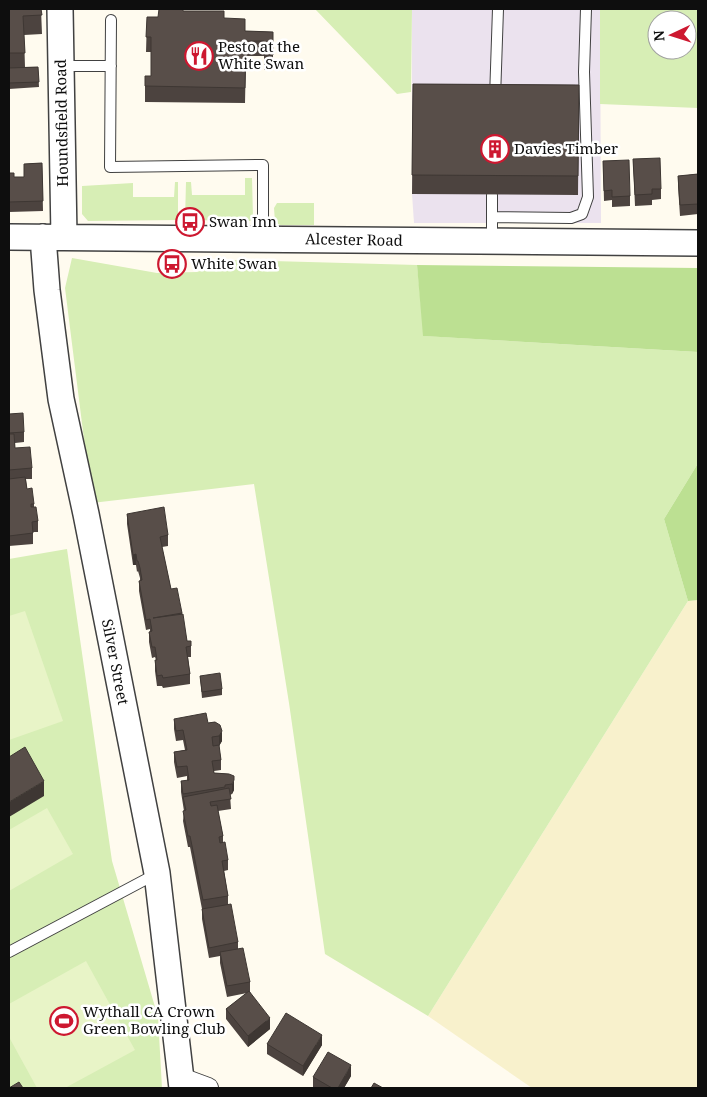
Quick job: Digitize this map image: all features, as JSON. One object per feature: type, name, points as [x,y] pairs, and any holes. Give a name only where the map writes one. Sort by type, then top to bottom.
[{"type":"street","name":"Houndsfield Road","points":[[54,237],[61,66],[60,9]]},
{"type":"street","name":"Alcester Road","points":[[9,237],[263,238],[492,229],[698,243]]},
{"type":"street","name":"Silver Street","points":[[54,237],[47,290],[61,399],[86,514],[157,873],[182,1083]]},
{"type":"street","points":[[182,1083],[208,1088]]},
{"type":"lane","points":[[495,104],[498,9]]},
{"type":"lane","points":[[492,195],[492,229],[571,218],[582,214],[588,197],[584,72],[586,9]]},
{"type":"lane","points":[[111,20],[110,167],[263,165],[263,238]]},
{"type":"lane","points":[[61,66],[111,66]]},
{"type":"lane","points":[[9,952],[157,873]]},
{"type":"shaded area","points":[[412,9],[600,9],[601,223],[414,223],[412,194]]},
{"type":"shaded area","points":[[698,600],[698,1088],[532,1088],[428,1016],[688,601]]},
{"type":"green space","points":[[315,9],[412,9],[411,92],[397,94]]},
{"type":"green space","points":[[600,9],[698,9],[698,108],[600,104]]},
{"type":"green space","points":[[245,178],[252,178],[253,218],[250,221],[185,220],[186,182],[191,182],[192,195],[245,195]]},
{"type":"green space","points":[[175,182],[178,182],[178,220],[88,221],[82,214],[82,186],[133,183],[133,197],[174,197]]},
{"type":"green space","points":[[277,203],[314,203],[314,225],[280,225],[275,222],[274,208]]},
{"type":"green space","points":[[72,258],[157,273],[197,272],[234,260],[417,265],[424,336],[698,352],[697,465],[664,519],[688,601],[428,1016],[325,954],[289,703],[254,484],[92,503],[65,288]]},
{"type":"green space","points":[[417,265],[698,268],[698,352],[423,336]]},
{"type":"green space","points":[[698,452],[698,600],[688,601],[664,519],[697,465]]},
{"type":"green space","points":[[67,549],[112,861],[158,1017],[162,1088],[9,1088],[9,559]]},
{"type":"green space","points":[[25,611],[63,721],[9,740],[9,616]]},
{"type":"green space","points":[[47,808],[73,854],[9,891],[9,830]]},
{"type":"green space","name":"Wythall CA Crown Green Bowling Club","points":[[86,961],[135,1050],[65,1088],[37,1088],[9,1037],[9,1004]]},
{"type":"building","points":[[9,9],[41,9],[42,15],[23,16],[25,53],[9,53]]},
{"type":"building","name":"Pesto at the White Swan","points":[[159,9],[224,11],[224,18],[245,19],[245,31],[273,32],[273,55],[264,55],[264,41],[246,41],[245,88],[145,86],[145,76],[151,76],[151,37],[146,37],[147,17],[158,17]]},
{"type":"building","points":[[38,67],[39,82],[9,83],[9,68]]},
{"type":"building","name":"Davies Timber","points":[[413,84],[579,85],[578,176],[412,175]]},
{"type":"building","points":[[660,158],[661,189],[652,189],[652,194],[635,195],[633,159]]},
{"type":"building","points":[[629,160],[630,196],[612,197],[612,190],[604,191],[603,161]]},
{"type":"building","points":[[42,163],[43,201],[9,202],[9,173],[14,173],[14,177],[24,177],[24,164]]},
{"type":"building","points":[[698,174],[698,204],[680,205],[678,176]]},
{"type":"building","points":[[23,413],[24,432],[9,433],[9,414]]},
{"type":"building","points":[[9,434],[14,434],[15,448],[30,447],[32,468],[9,470]]},
{"type":"building","points":[[25,477],[27,489],[32,488],[34,504],[31,504],[31,507],[36,507],[38,521],[32,522],[33,533],[9,536],[9,479]]},
{"type":"building","points":[[164,507],[168,535],[160,537],[171,589],[177,588],[182,613],[153,618],[183,614],[187,641],[191,641],[191,646],[186,647],[190,674],[163,678],[162,675],[157,676],[155,647],[152,647],[149,632],[152,631],[150,619],[146,620],[139,581],[142,580],[140,568],[136,554],[133,555],[127,514]]},
{"type":"building","points":[[220,673],[222,689],[202,692],[200,676]]},
{"type":"building","points":[[206,713],[208,723],[215,722],[220,725],[222,731],[219,736],[212,737],[213,746],[219,745],[221,760],[212,761],[214,773],[229,774],[234,776],[234,780],[232,784],[225,785],[225,787],[183,794],[181,781],[189,780],[187,766],[177,767],[174,752],[187,750],[183,730],[176,731],[174,719]]},
{"type":"building","points":[[25,747],[44,781],[9,802],[9,757]]},
{"type":"building","points":[[229,788],[231,799],[210,802],[211,806],[217,805],[223,836],[219,837],[220,843],[225,842],[228,860],[222,861],[228,896],[203,900],[183,811],[186,810],[183,797]]},
{"type":"building","points":[[231,904],[238,942],[209,948],[202,909]]},
{"type":"building","points":[[243,948],[250,982],[227,986],[220,952]]},
{"type":"building","points":[[249,991],[270,1018],[248,1036],[226,1009]]},
{"type":"building","points":[[286,1013],[322,1035],[303,1066],[267,1044]]},
{"type":"building","points":[[328,1052],[351,1065],[338,1088],[332,1088],[313,1077]]},
{"type":"building","points":[[19,1082],[23,1088],[9,1088]]},
{"type":"building","points":[[374,1083],[383,1088],[371,1088]]},
{"type":"place","name":"Pesto at the White Swan","points":[[199,56]]},
{"type":"place","name":"Davies Timber","points":[[495,149]]},
{"type":"place","name":"Swan Inn","points":[[190,222]]},
{"type":"place","name":"White Swan","points":[[172,264]]},
{"type":"place","name":"Wythall CA Crown Green Bowling Club","points":[[64,1021]]}]
